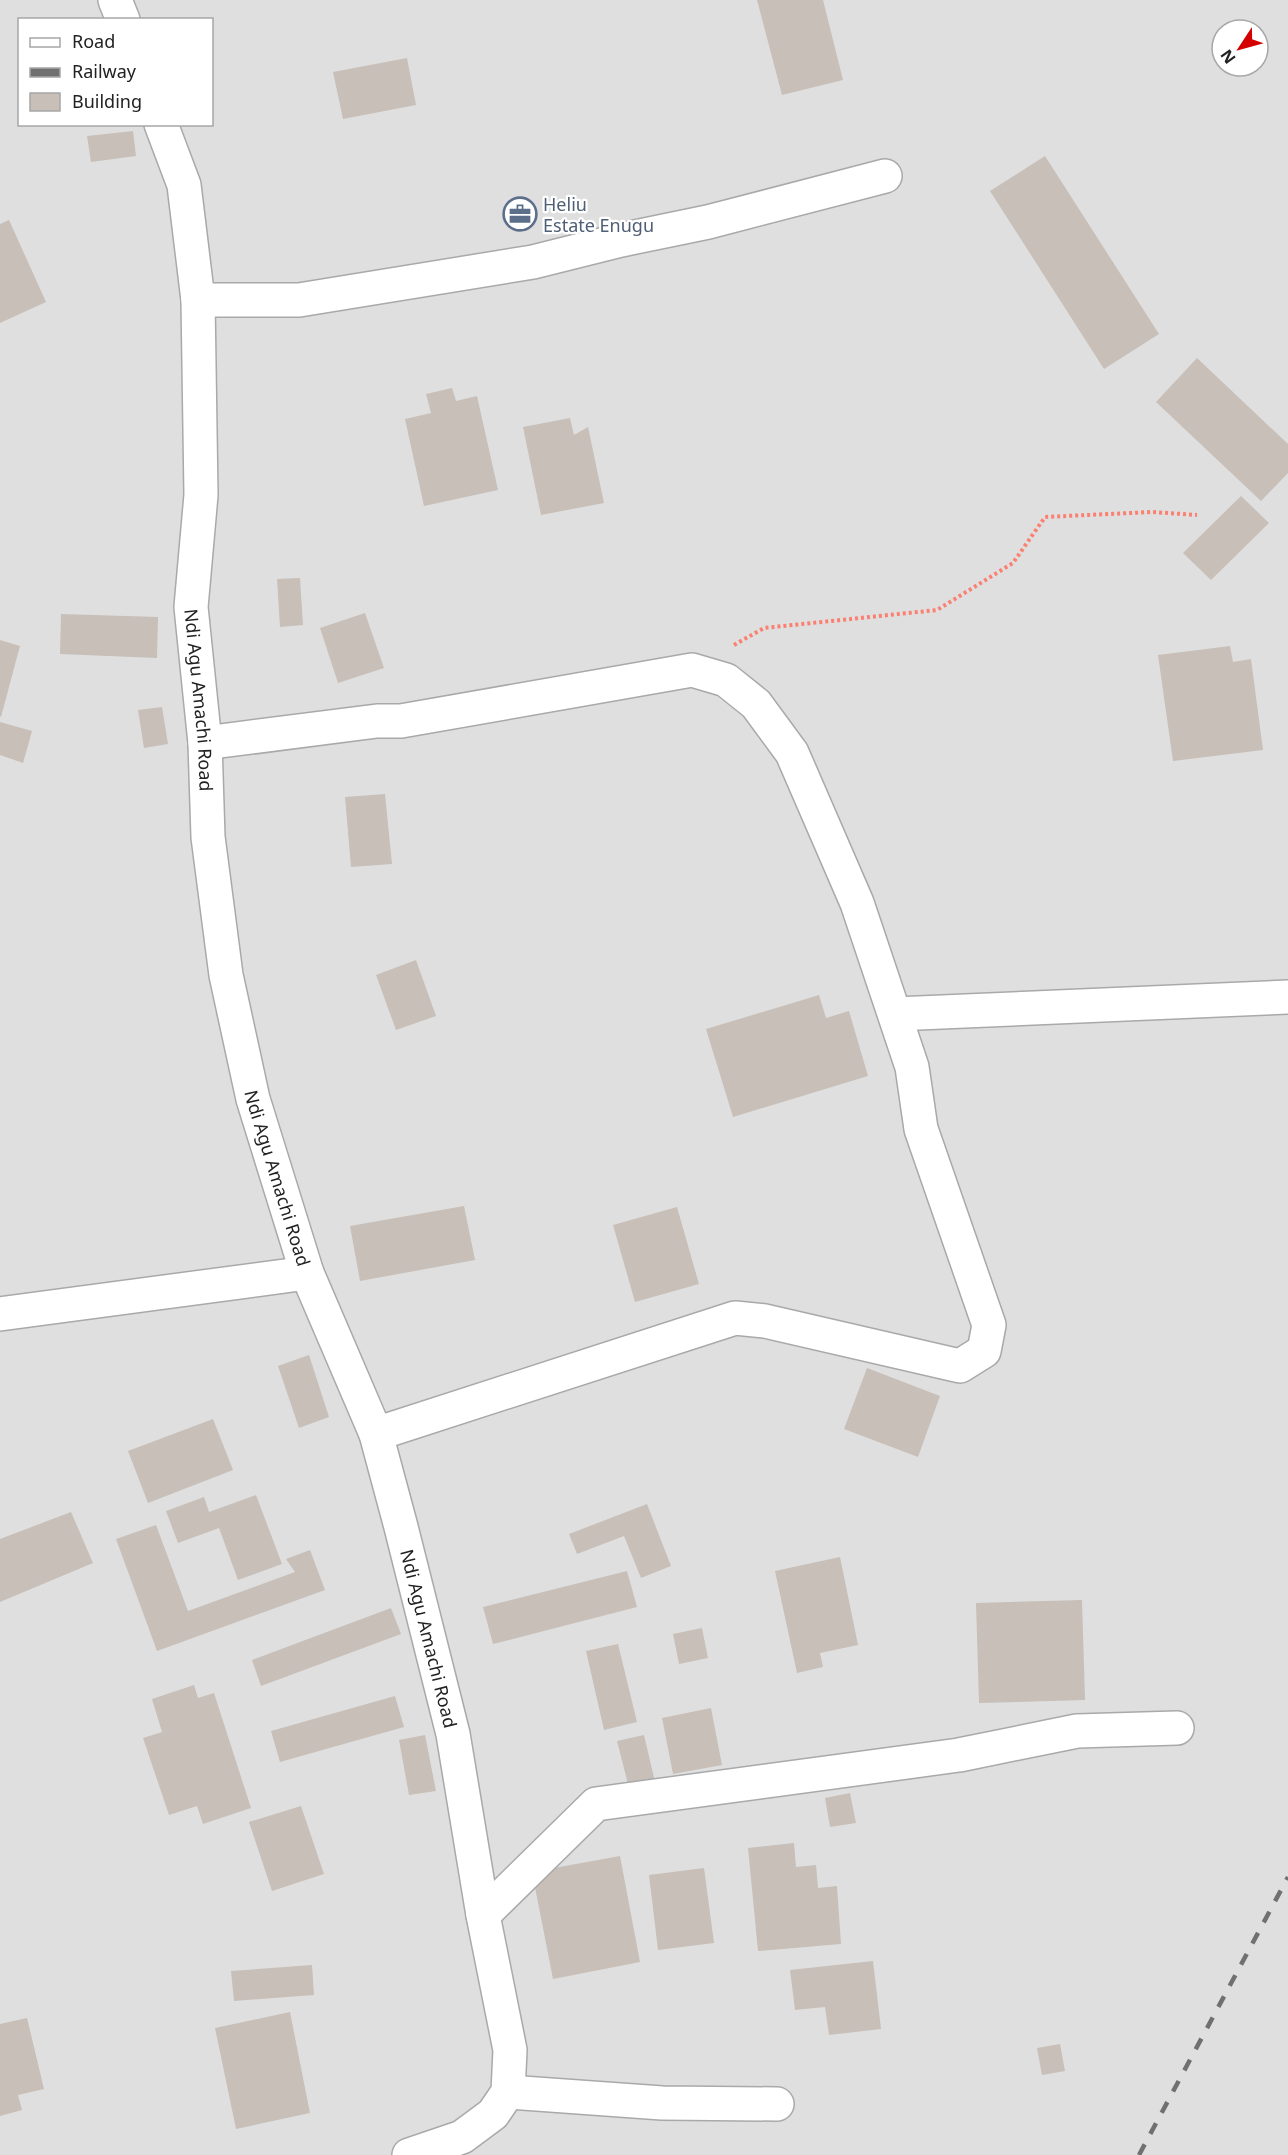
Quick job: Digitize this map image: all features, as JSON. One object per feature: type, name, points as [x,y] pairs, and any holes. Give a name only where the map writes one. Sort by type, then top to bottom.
[{"type":"street","points":[[116,0],[122,18]]},
{"type":"street","name":"Ndi Agu Amachi Road","points":[[163,126],[184,185],[198,300],[201,495],[191,608],[205,743],[208,837],[226,975],[253,1099],[307,1273],[376,1434],[453,1734],[483,1915],[510,2050],[508,2092]]},
{"type":"street","points":[[198,300],[300,300],[533,262],[621,240],[708,222],[885,177]]},
{"type":"street","points":[[205,743],[401,721],[692,670],[726,680],[756,704],[792,753],[857,903],[912,1067],[921,1129],[989,1325],[984,1351],[960,1366],[765,1321],[735,1318],[376,1434]]},
{"type":"street","points":[[895,1014],[1288,997]]},
{"type":"street","points":[[0,1314],[307,1273]]},
{"type":"street","points":[[483,1915],[596,1804],[959,1755],[1077,1731],[1177,1728]]},
{"type":"street","points":[[409,2155],[462,2137],[492,2114],[508,2092],[662,2103],[777,2104]]},
{"type":"path","points":[[692,670],[764,628],[937,610],[1013,563],[1045,517],[1152,512],[1197,514]]},
{"type":"shaded area","points":[[0,0],[1288,0],[1288,2155],[0,2155]]},
{"type":"building","points":[[757,0],[823,0],[843,80],[782,95]]},
{"type":"building","points":[[407,58],[416,105],[343,119],[333,72]]},
{"type":"building","points":[[133,131],[136,156],[91,162],[87,136]]},
{"type":"building","points":[[1045,156],[1159,334],[1104,369],[990,191]]},
{"type":"building","points":[[9,220],[46,302],[0,323],[0,224]]},
{"type":"building","points":[[1197,358],[1288,444],[1288,473],[1261,501],[1156,402]]},
{"type":"building","points":[[452,388],[456,401],[477,396],[498,490],[424,506],[405,419],[431,413],[426,394]]},
{"type":"building","points":[[570,418],[574,435],[588,427],[604,503],[541,515],[523,427]]},
{"type":"building","points":[[1241,496],[1269,523],[1211,580],[1183,553]]},
{"type":"building","points":[[300,578],[303,625],[280,627],[277,579]]},
{"type":"building","points":[[365,613],[384,668],[338,683],[320,628]]},
{"type":"building","points":[[61,614],[158,617],[157,658],[60,654]]},
{"type":"building","points":[[0,640],[20,646],[1,717],[0,716]]},
{"type":"building","points":[[1230,646],[1233,662],[1251,659],[1263,750],[1173,761],[1158,655]]},
{"type":"building","points":[[162,707],[168,744],[144,748],[138,710]]},
{"type":"building","points":[[0,722],[32,731],[23,763],[0,755]]},
{"type":"building","points":[[385,794],[392,864],[351,867],[345,797]]},
{"type":"building","points":[[416,960],[436,1016],[396,1030],[376,975]]},
{"type":"building","points":[[819,995],[826,1018],[849,1011],[868,1076],[733,1117],[706,1029]]},
{"type":"building","points":[[464,1206],[475,1260],[360,1281],[350,1226]]},
{"type":"building","points":[[677,1207],[699,1284],[635,1302],[613,1225]]},
{"type":"building","points":[[309,1355],[329,1417],[299,1428],[278,1366]]},
{"type":"building","points":[[867,1368],[940,1396],[918,1457],[844,1429]]},
{"type":"building","points":[[213,1419],[233,1470],[148,1503],[128,1451]]},
{"type":"building","points":[[256,1495],[282,1564],[238,1580],[219,1528],[178,1543],[166,1511],[204,1497],[209,1512]]},
{"type":"building","points":[[647,1504],[671,1566],[641,1578],[624,1536],[577,1554],[569,1534]]},
{"type":"building","points":[[71,1512],[93,1563],[0,1602],[0,1539]]},
{"type":"building","points":[[156,1525],[188,1611],[295,1572],[286,1559],[310,1550],[325,1590],[157,1651],[116,1539]]},
{"type":"building","points":[[840,1557],[858,1645],[820,1653],[823,1667],[797,1673],[775,1571]]},
{"type":"building","points":[[627,1571],[637,1607],[493,1644],[483,1607]]},
{"type":"building","points":[[1082,1600],[1085,1700],[979,1703],[976,1603]]},
{"type":"building","points":[[391,1608],[401,1634],[261,1686],[252,1660]]},
{"type":"building","points":[[702,1628],[708,1658],[679,1664],[673,1634]]},
{"type":"building","points":[[618,1644],[637,1722],[604,1730],[586,1651]]},
{"type":"building","points":[[194,1685],[198,1698],[214,1693],[251,1808],[203,1824],[197,1806],[169,1815],[143,1738],[162,1732],[152,1699]]},
{"type":"building","points":[[395,1696],[404,1727],[280,1762],[271,1731]]},
{"type":"building","points":[[711,1708],[722,1765],[673,1774],[662,1718]]},
{"type":"building","points":[[425,1735],[436,1791],[409,1795],[399,1740]]},
{"type":"building","points":[[644,1735],[655,1782],[629,1788],[617,1741]]},
{"type":"building","points":[[850,1793],[856,1823],[830,1827],[825,1798]]},
{"type":"building","points":[[301,1806],[324,1874],[272,1891],[249,1822]]},
{"type":"building","points":[[794,1843],[796,1867],[816,1865],[818,1888],[837,1886],[841,1944],[758,1951],[748,1848]]},
{"type":"building","points":[[620,1856],[640,1962],[553,1979],[532,1872]]},
{"type":"building","points":[[704,1868],[714,1943],[658,1950],[649,1875]]},
{"type":"building","points":[[873,1961],[881,2029],[829,2035],[825,2007],[795,2010],[790,1970]]},
{"type":"building","points":[[312,1965],[314,1995],[234,2001],[231,1971]]},
{"type":"building","points":[[290,2012],[310,2113],[236,2129],[215,2028]]},
{"type":"building","points":[[27,2018],[44,2089],[18,2095],[22,2110],[0,2116],[0,2024]]},
{"type":"building","points":[[1060,2044],[1065,2071],[1042,2075],[1037,2048]]},
{"type":"railway","points":[[1139,2155],[1288,1877]]},
{"type":"place","name":"Heliu Estate Enugu","points":[[520,214]]}]
